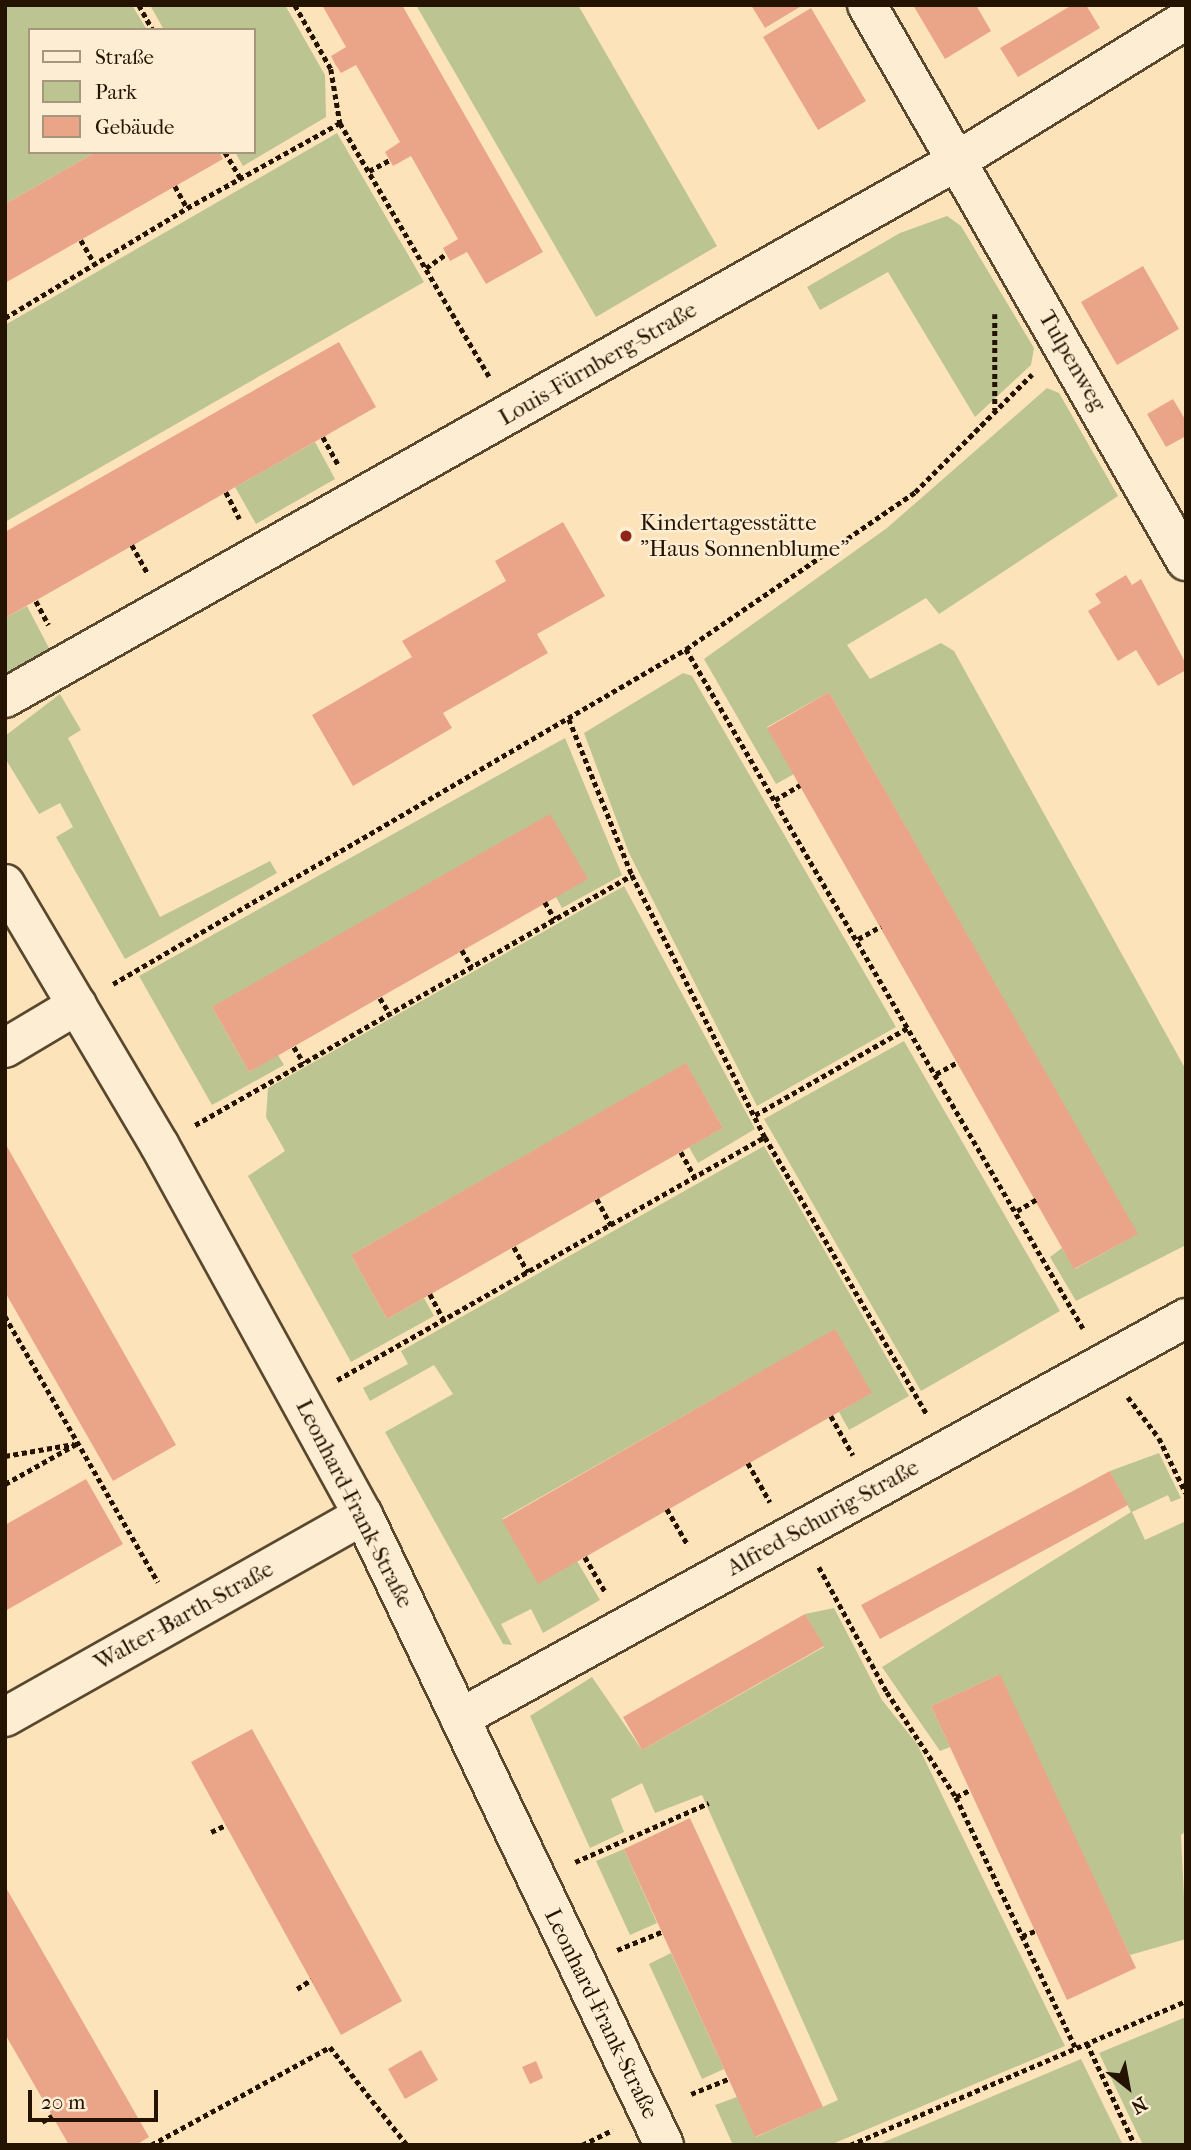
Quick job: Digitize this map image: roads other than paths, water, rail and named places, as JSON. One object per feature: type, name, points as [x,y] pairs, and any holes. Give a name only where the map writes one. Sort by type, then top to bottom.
[{"type":"street","name":"Tulpenweg","points":[[867,5],[1186,561]]},
{"type":"street","name":"Louis-Fürnberg-Straße","points":[[5,698],[955,162],[1186,20]]},
{"type":"street","name":"Leonhard-Frank-Straße","points":[[5,884],[160,1146],[363,1515],[664,2145]]},
{"type":"street","points":[[5,1048],[77,1005]]},
{"type":"street","name":"Alfred-Schurig-Straße","points":[[460,1718],[1186,1318]]},
{"type":"street","name":"Walter-Barth-Straße","points":[[5,1717],[363,1515]]},
{"type":"place","name":"Kindertagesstätte \"Haus Sonnenblume\"","points":[[626,536]]}]
